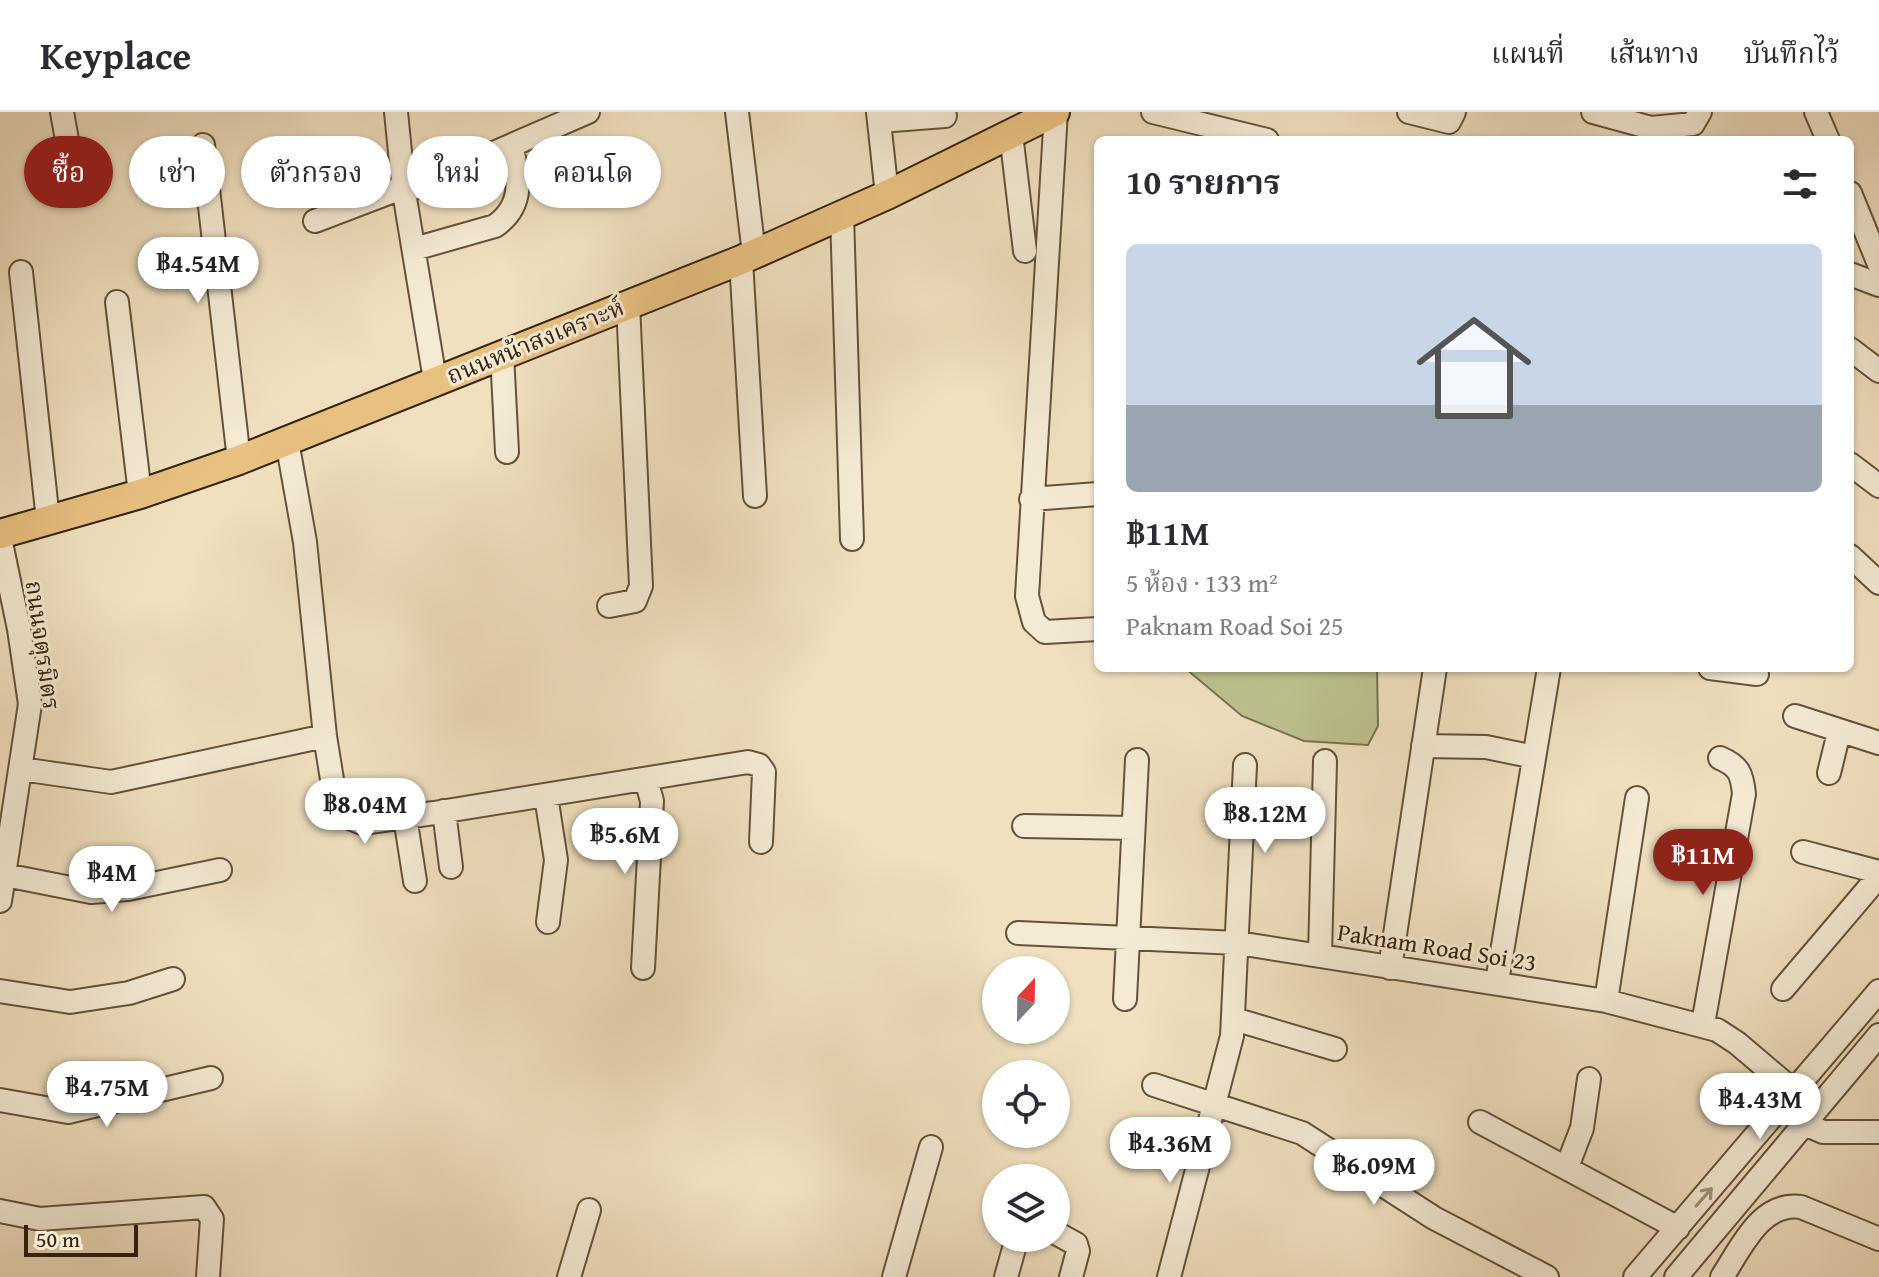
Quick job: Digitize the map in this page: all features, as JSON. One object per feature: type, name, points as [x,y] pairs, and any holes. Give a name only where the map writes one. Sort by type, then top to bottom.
[{"type":"main road","name":"ถนนหน้าสงเคราะห์","points":[[0,536],[140,494],[239,460],[748,257],[887,195],[1055,112]]},
{"type":"street","points":[[62,112],[66,136]]},
{"type":"street","points":[[396,112],[404,190],[435,380]]},
{"type":"street","points":[[315,221],[404,190],[588,112]]},
{"type":"street","points":[[737,112],[748,257],[755,496]]},
{"type":"street","points":[[1055,112],[1027,596],[1034,622],[1045,632],[1094,629]]},
{"type":"street","points":[[1153,112],[1217,134]]},
{"type":"street","points":[[1409,112],[1449,122],[1454,112]]},
{"type":"street","points":[[1593,112],[1651,128],[1695,125]]},
{"type":"street","points":[[1816,112],[1826,136]]},
{"type":"street","points":[[887,195],[879,117],[945,116]]},
{"type":"street","points":[[1011,134],[1025,251]]},
{"type":"street","points":[[414,249],[495,226],[506,218],[518,196],[518,175],[511,146]]},
{"type":"street","points":[[1854,203],[1879,264]]},
{"type":"street","points":[[210,208],[239,460]]},
{"type":"street","points":[[842,215],[852,539]]},
{"type":"street","points":[[21,272],[48,520]]},
{"type":"street","points":[[1854,276],[1879,285]]},
{"type":"street","points":[[117,302],[140,494]]},
{"type":"street","points":[[609,606],[635,601],[640,596],[641,586],[628,304]]},
{"type":"street","points":[[502,354],[507,452]]},
{"type":"street","points":[[287,441],[305,542],[325,736],[335,798],[343,813],[362,823],[748,762],[759,765],[764,772],[761,842]]},
{"type":"street","points":[[1854,467],[1879,486]]},
{"type":"street","points":[[1031,499],[1094,494]]},
{"type":"street","name":"ถนนจตุรมิตร","points":[[0,536],[30,704],[21,769],[5,843],[5,875],[0,901]]},
{"type":"street","points":[[1854,560],[1879,583]]},
{"type":"street","points":[[1390,968],[1434,672]]},
{"type":"street","points":[[1497,982],[1548,672]]},
{"type":"street","points":[[1741,672],[1757,674]]},
{"type":"street","points":[[1795,716],[1879,743]]},
{"type":"street","points":[[1829,773],[1839,732]]},
{"type":"street","points":[[21,769],[111,782],[325,736]]},
{"type":"street","points":[[1423,746],[1486,747],[1534,757]]},
{"type":"street","points":[[1703,1024],[1744,794],[1742,776],[1737,766],[1720,758]]},
{"type":"street","points":[[1125,999],[1137,760]]},
{"type":"street","points":[[1320,955],[1325,761]]},
{"type":"street","points":[[1169,1277],[1216,1105],[1234,1019],[1245,765]]},
{"type":"street","points":[[643,968],[652,801],[646,779]]},
{"type":"street","points":[[546,796],[556,868],[548,922]]},
{"type":"street","points":[[1606,1001],[1637,798]]},
{"type":"street","points":[[444,811],[451,867]]},
{"type":"street","points":[[405,817],[415,881]]},
{"type":"street","points":[[1024,826],[1133,828]]},
{"type":"street","points":[[1783,989],[1879,874],[1803,852]]},
{"type":"street","points":[[5,875],[91,892],[128,889],[220,870]]},
{"type":"street","name":"Paknam Road Soi 23","points":[[1018,933],[1238,943],[1606,1001],[1703,1024],[1726,1035],[1794,1092],[1810,1117]]},
{"type":"street","points":[[0,991],[70,1002],[129,993],[173,979]]},
{"type":"street","points":[[1635,1277],[1879,991]]},
{"type":"street","points":[[1234,1019],[1335,1049]]},
{"type":"street","points":[[1651,1258],[1675,1277],[1876,1042]]},
{"type":"street","points":[[0,1100],[68,1112],[211,1078]]},
{"type":"street","points":[[1567,1167],[1582,1128],[1589,1079]]},
{"type":"street","points":[[1154,1085],[1302,1133],[1434,1218],[1547,1277]]},
{"type":"street","points":[[1810,1117],[1823,1132],[1879,1132]]},
{"type":"street","points":[[1480,1122],[1678,1228]]},
{"type":"street","points":[[894,1277],[931,1147]]},
{"type":"street","points":[[1722,1277],[1753,1231],[1774,1209],[1787,1205],[1801,1207],[1879,1239]]},
{"type":"street","points":[[0,1211],[40,1219],[204,1207],[212,1219],[208,1277]]},
{"type":"street","points":[[569,1277],[589,1210]]},
{"type":"street","points":[[1070,1241],[1076,1244],[1078,1251],[1071,1277]]},
{"type":"street","points":[[1006,1277],[1013,1252]]},
{"type":"green space","points":[[1190,672],[1377,672],[1378,726],[1368,745],[1304,741],[1242,716]]}]
